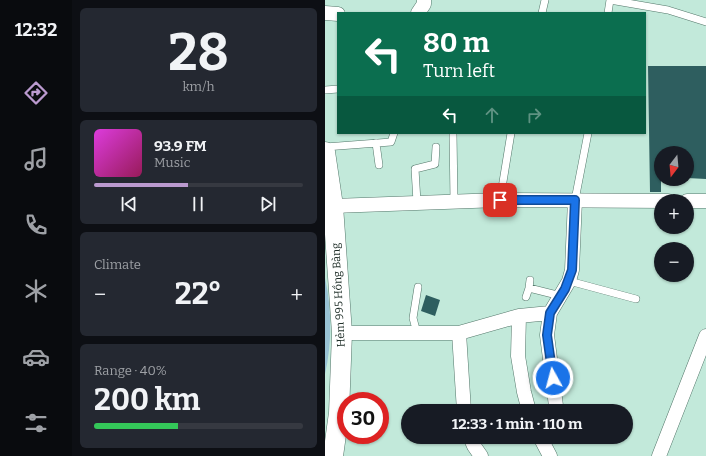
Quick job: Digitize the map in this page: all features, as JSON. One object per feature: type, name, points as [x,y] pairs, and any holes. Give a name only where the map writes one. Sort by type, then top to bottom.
[{"type":"street","points":[[419,12],[424,4],[424,0]]},
{"type":"street","points":[[325,13],[337,14]]},
{"type":"street","name":"Hẻm 995 Hồng Bàng","points":[[325,152],[333,206],[342,333],[339,413],[333,456]]},
{"type":"street","points":[[333,206],[500,200],[654,201]]},
{"type":"street","points":[[556,404],[547,335],[550,313],[569,281],[572,270],[575,200]]},
{"type":"street","points":[[694,201],[706,201]]},
{"type":"street","points":[[342,333],[459,332],[519,316],[550,313]]},
{"type":"street","points":[[519,316],[518,356],[528,404]]},
{"type":"street","points":[[459,332],[464,404]]},
{"type":"street","points":[[659,456],[706,336]]},
{"type":"street","points":[[473,444],[481,456]]},
{"type":"street","points":[[544,444],[550,456]]},
{"type":"lane","points":[[542,12],[545,0]]},
{"type":"lane","points":[[608,12],[610,0],[668,10],[706,22]]},
{"type":"lane","points":[[325,90],[337,89]]},
{"type":"lane","points":[[325,147],[391,142],[394,134]]},
{"type":"lane","points":[[453,134],[454,201]]},
{"type":"lane","points":[[500,200],[511,134]]},
{"type":"lane","points":[[575,200],[587,134]]},
{"type":"lane","points":[[376,143],[379,165]]},
{"type":"lane","points":[[417,202],[415,169],[435,164],[436,146]]},
{"type":"lane","points":[[569,281],[636,299]]},
{"type":"lane","points":[[526,297],[530,284],[561,296]]},
{"type":"lane","points":[[417,332],[413,318],[418,287]]},
{"type":"water","points":[[325,278],[330,314],[330,339],[325,374]]},
{"type":"building","points":[[648,66],[706,66],[706,179],[694,178],[694,146],[654,146],[654,186],[661,186],[661,192],[650,192]]},
{"type":"building","points":[[426,295],[440,300],[435,316],[421,311]]},
{"type":"route","points":[[500,200],[575,200],[572,270],[565,289],[550,313],[547,335],[553,378]]}]
